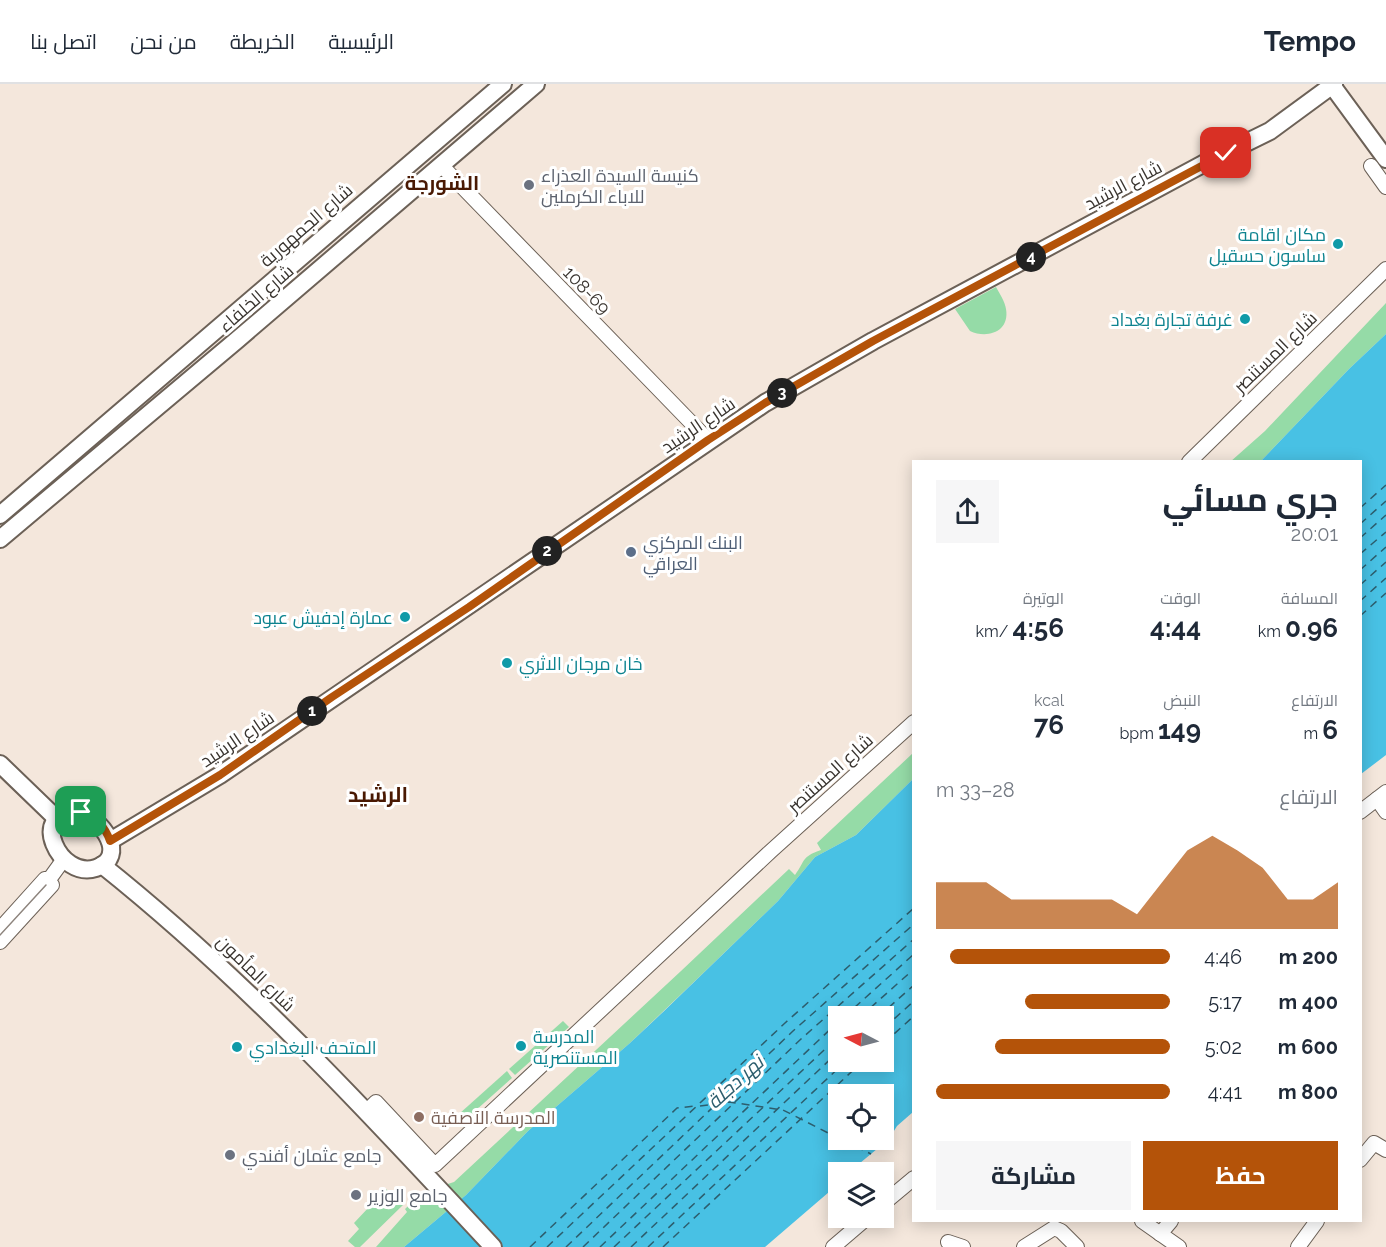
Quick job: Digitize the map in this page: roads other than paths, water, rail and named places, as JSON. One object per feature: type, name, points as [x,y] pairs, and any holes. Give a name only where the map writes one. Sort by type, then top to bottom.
[{"type":"main road","name":"شارع الجمهورية","points":[[0,515],[503,84]]},
{"type":"main road","name":"شارع الخلفاء","points":[[0,538],[237,340],[536,84]]},
{"type":"main road","points":[[1332,84],[1378,162]]},
{"type":"main road","name":"شارع الرشيد","points":[[110,841],[220,775],[765,403],[853,352],[1203,164],[1270,131],[1332,84]]},
{"type":"main road","points":[[0,764],[57,819]]},
{"type":"main road","points":[[70,812],[85,813],[101,824],[110,841],[109,856],[102,865],[85,869],[74,866],[64,859],[52,840],[52,828],[57,819],[70,812]]},
{"type":"main road","name":"شارع المأمون","points":[[102,865],[195,942],[283,1026],[371,1114],[493,1247]]},
{"type":"street","points":[[1378,162],[1386,188]]},
{"type":"street","name":"108-69","points":[[441,165],[708,440]]},
{"type":"street","name":"شارع المستنصر","points":[[1191,460],[1386,268]]},
{"type":"street","name":"شارع المستنصر","points":[[371,1114],[376,1102],[435,1165],[771,851],[912,724]]},
{"type":"street","points":[[1362,810],[1382,795],[1386,812]]},
{"type":"street","points":[[48,881],[64,859]]},
{"type":"street","points":[[0,928],[45,879],[52,885],[0,942]]},
{"type":"street","points":[[1362,1158],[1374,1143],[1386,1150]]},
{"type":"street","points":[[894,1195],[912,1181]]},
{"type":"street","points":[[1143,1222],[1179,1247]]},
{"type":"street","points":[[1160,1234],[1170,1222]]},
{"type":"street","points":[[1298,1247],[1316,1222]]},
{"type":"street","points":[[833,1247],[855,1228]]},
{"type":"street","points":[[1023,1247],[1054,1228],[1061,1231],[1077,1247]]},
{"type":"street","points":[[948,1242],[963,1247]]},
{"type":"water","points":[[1386,334],[1386,755],[1362,773],[1362,460],[1262,460],[1349,369]]},
{"type":"water","name":"نهر دجلة","points":[[912,780],[912,1113],[894,1131],[894,1084],[828,1084],[828,1150],[876,1150],[861,1162],[828,1162],[828,1193],[765,1247],[404,1247],[466,1195],[528,1131],[630,1043],[778,901],[815,857],[856,835]]},
{"type":"tram line","points":[[0,935],[46,885]]},
{"type":"place","name":"كنيسة السيدة العذراء للاباء الكرملين","points":[[529,185]]},
{"type":"place","name":"مكان اقامة ساسون حسقيل","points":[[1338,244]]},
{"type":"place","name":"غرفة تجارة بغداد","points":[[1245,319]]},
{"type":"place","name":"البنك المركزي العراقي","points":[[631,552]]},
{"type":"place","name":"عمارة إدفيش عبود","points":[[405,617]]},
{"type":"place","name":"خان مرجان الاثري","points":[[507,663]]},
{"type":"place","name":"المدرسة المستنصرية","points":[[521,1046]]},
{"type":"place","name":"المتحف البغدادي","points":[[237,1047]]},
{"type":"place","name":"المدرسة الآصفية","points":[[419,1117]]},
{"type":"place","name":"جامع عثمان أفندي","points":[[230,1155]]},
{"type":"place","name":"جامع الوزير","points":[[356,1195]]},
{"type":"district","name":"الشورجة","points":[[442,183]]},
{"type":"district","name":"الرشيد","points":[[378,794]]}]
